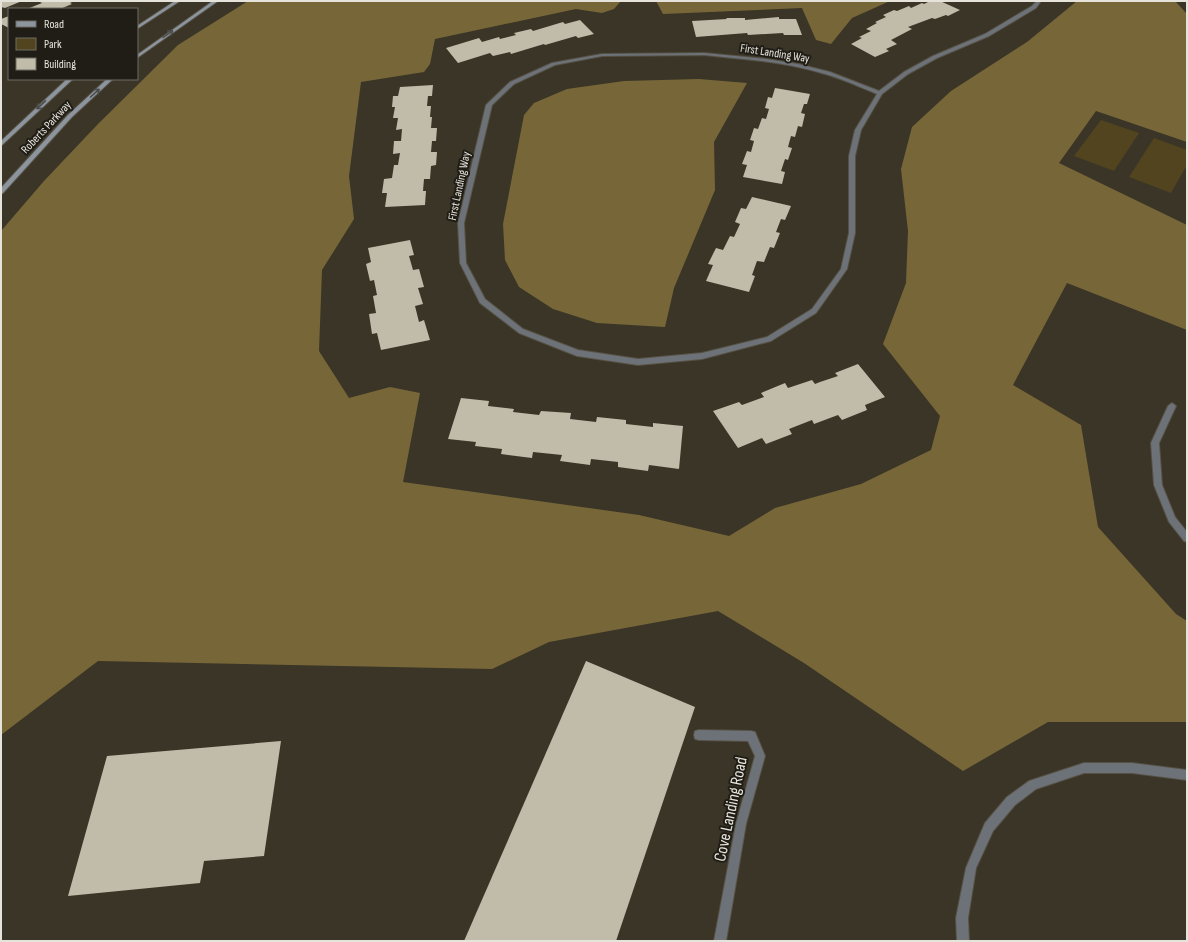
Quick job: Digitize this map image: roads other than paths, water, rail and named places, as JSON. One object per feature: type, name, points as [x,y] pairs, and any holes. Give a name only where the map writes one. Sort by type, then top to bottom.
[{"type":"main road","points":[[138,27],[178,1]]},
{"type":"main road","points":[[138,56],[164,36],[216,1]]},
{"type":"main road","name":"Roberts Parkway","points":[[1,144],[69,80]]},
{"type":"main road","name":"Roberts Parkway","points":[[1,192],[70,116],[109,80]]},
{"type":"street","name":"First Landing Way","points":[[880,93],[828,73],[755,59],[718,56],[602,55],[554,64],[512,83],[489,105],[461,223],[463,263],[482,301],[521,331],[577,353],[638,362],[702,356],[768,340],[814,311],[844,269],[852,233],[852,156],[858,130],[880,93],[906,72],[935,57],[987,35],[1034,7],[1039,1]]},
{"type":"street","points":[[1172,406],[1155,443],[1158,485],[1172,520],[1187,538]]},
{"type":"street","name":"Cove Landing Road","points":[[699,736],[751,736],[760,756],[741,824],[720,941]]},
{"type":"street","points":[[963,941],[962,918],[971,868],[990,827],[1011,801],[1033,785],[1084,768],[1132,768],[1187,775]]}]
